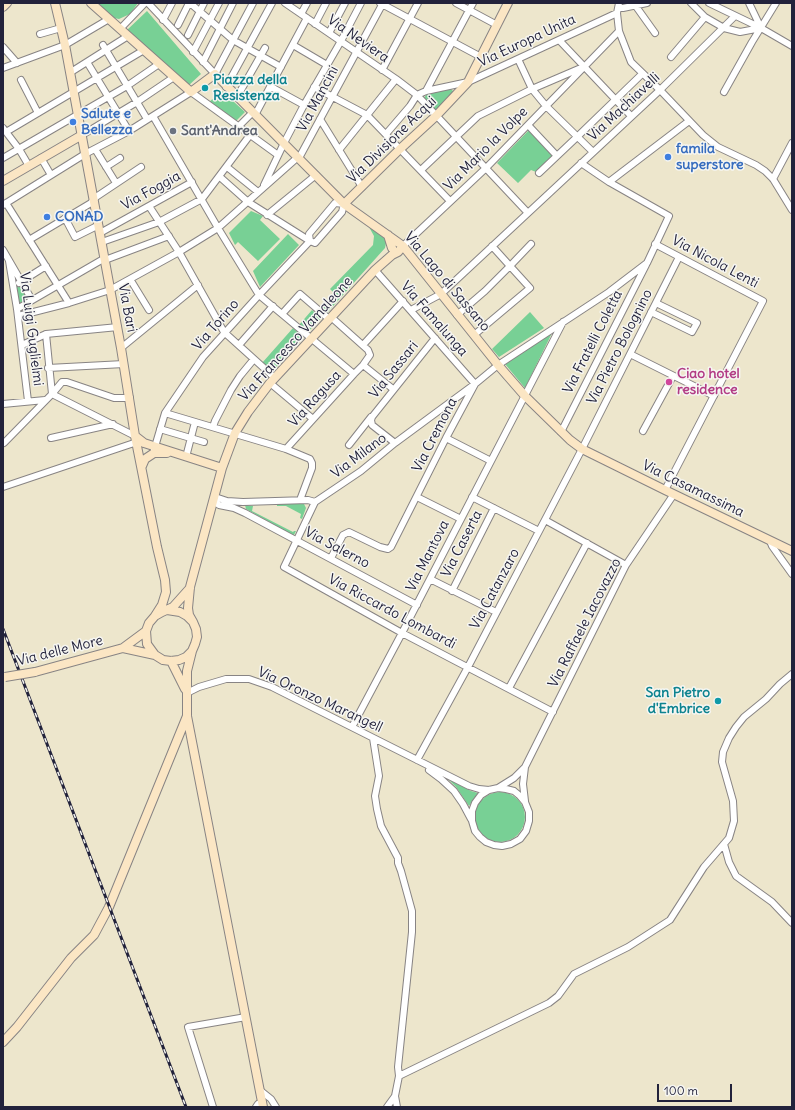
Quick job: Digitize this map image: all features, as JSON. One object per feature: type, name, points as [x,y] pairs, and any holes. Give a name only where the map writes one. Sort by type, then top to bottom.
[{"type":"main road","points":[[3,7],[7,3]]},
{"type":"main road","name":"Via Bari","points":[[55,3],[66,45],[130,398],[144,444],[142,466],[155,540],[165,580],[166,592],[162,605],[154,616]]},
{"type":"main road","points":[[91,3],[159,64],[192,91],[212,76]]},
{"type":"main road","name":"Via Divisione Acqui","points":[[344,204],[436,116],[468,82],[508,3]]},
{"type":"main road","name":"Via Lago di Sassano","points":[[212,76],[237,97],[299,157],[344,204],[403,246],[498,365],[525,396],[561,432],[582,449]]},
{"type":"main road","points":[[3,181],[82,135]]},
{"type":"main road","points":[[388,235],[392,248]]},
{"type":"main road","points":[[375,270],[376,266],[392,248],[403,246]]},
{"type":"main road","points":[[375,270],[392,254],[398,252],[403,246]]},
{"type":"main road","name":"Via Francesco Vamaleone","points":[[193,622],[189,615],[188,608],[190,587],[222,468],[235,434],[248,412],[272,380],[375,270]]},
{"type":"main road","points":[[142,466],[145,459],[144,444],[222,468]]},
{"type":"main road","name":"Via Casamassima","points":[[582,449],[792,551]]},
{"type":"main road","points":[[155,655],[147,644],[146,631],[149,623],[154,616],[173,607],[190,587]]},
{"type":"main road","points":[[167,610],[180,612],[187,616],[193,622],[196,629],[197,637],[187,671],[187,716],[246,1017],[260,1103]]},
{"type":"main road","points":[[123,648],[146,631]]},
{"type":"main road","points":[[123,648],[155,655],[163,660],[171,661],[186,657],[192,651]]},
{"type":"main road","name":"Via delle More","points":[[4,677],[35,672],[123,648]]},
{"type":"main road","points":[[171,661],[187,693]]},
{"type":"main road","points":[[3,1042],[17,1027],[71,958],[94,935],[109,907],[187,716]]},
{"type":"street","points":[[163,20],[172,3]]},
{"type":"street","points":[[176,28],[190,3],[233,40],[281,67]]},
{"type":"street","points":[[187,39],[204,3]]},
{"type":"street","points":[[193,52],[219,3]]},
{"type":"street","points":[[203,62],[233,3]]},
{"type":"street","points":[[120,29],[150,4],[163,20],[176,28],[187,39],[193,52],[203,62],[212,76],[252,3]]},
{"type":"street","points":[[226,87],[272,3]]},
{"type":"street","points":[[301,14],[307,3]]},
{"type":"street","points":[[315,24],[326,3]]},
{"type":"street","points":[[329,33],[345,3]]},
{"type":"street","points":[[261,190],[304,105],[361,3]]},
{"type":"street","points":[[382,70],[418,3]]},
{"type":"street","points":[[456,3],[497,25]]},
{"type":"street","points":[[426,91],[473,3]]},
{"type":"street","name":"Via Europa Unita","points":[[417,95],[426,91],[468,82],[559,40],[619,7],[623,8],[633,4],[647,3]]},
{"type":"street","points":[[691,3],[705,16],[724,28],[740,32],[761,28]]},
{"type":"street","points":[[709,3],[761,28],[792,46]]},
{"type":"street","points":[[749,3],[761,28]]},
{"type":"street","points":[[724,92],[776,3]]},
{"type":"street","name":"Via Neviera","points":[[288,4],[417,95],[528,213]]},
{"type":"street","points":[[382,4],[480,57]]},
{"type":"street","name":"Via Mancini","points":[[299,157],[382,4]]},
{"type":"street","points":[[633,4],[655,33]]},
{"type":"street","points":[[619,7],[619,31],[631,62],[660,90],[703,136],[718,148],[756,165],[765,171],[773,179],[791,206]]},
{"type":"street","points":[[671,57],[705,16]]},
{"type":"street","name":"Via Machiavelli","points":[[411,310],[441,294],[660,90],[735,16]]},
{"type":"street","points":[[239,126],[254,114],[307,18]]},
{"type":"street","points":[[3,68],[66,45],[109,19]]},
{"type":"street","points":[[40,34],[61,28]]},
{"type":"street","name":"Via Mario la Volpe","points":[[403,246],[486,168],[619,31]]},
{"type":"street","points":[[71,72],[87,62],[104,48],[128,36]]},
{"type":"street","points":[[559,40],[631,116]]},
{"type":"street","points":[[293,45],[327,65]]},
{"type":"street","points":[[3,47],[17,63]]},
{"type":"street","points":[[104,48],[147,119]]},
{"type":"street","points":[[237,97],[265,48]]},
{"type":"street","points":[[29,166],[19,149],[4,130],[38,113],[144,50]]},
{"type":"street","points":[[518,59],[532,89],[546,106],[593,152]]},
{"type":"street","points":[[87,62],[129,130]]},
{"type":"street","points":[[3,158],[78,113],[127,86],[159,64]]},
{"type":"street","points":[[420,170],[478,116],[532,89],[584,67]]},
{"type":"street","points":[[539,173],[642,74]]},
{"type":"street","points":[[82,135],[137,102],[174,77]]},
{"type":"street","points":[[339,150],[396,79]]},
{"type":"street","points":[[21,80],[38,113]]},
{"type":"street","points":[[270,87],[304,105]]},
{"type":"street","points":[[314,87],[367,115],[450,201]]},
{"type":"street","points":[[69,304],[46,266],[4,204],[85,154],[153,116],[192,91],[278,155]]},
{"type":"street","points":[[386,134],[410,106],[417,95]]},
{"type":"street","points":[[153,116],[259,295],[354,374]]},
{"type":"street","points":[[320,119],[362,187]]},
{"type":"street","points":[[581,163],[608,182],[689,121]]},
{"type":"street","points":[[528,125],[557,156]]},
{"type":"street","points":[[102,242],[159,222],[202,199],[250,135]]},
{"type":"street","points":[[773,179],[792,143]]},
{"type":"street","points":[[95,149],[116,183]]},
{"type":"street","points":[[18,316],[69,304],[110,290],[179,252],[218,228],[299,157]]},
{"type":"street","points":[[41,158],[51,175]]},
{"type":"street","points":[[106,167],[120,158]]},
{"type":"street","points":[[29,240],[91,203],[94,198],[141,167]]},
{"type":"street","points":[[227,167],[261,190]]},
{"type":"street","points":[[267,215],[316,175]]},
{"type":"street","points":[[220,177],[248,202],[267,215],[310,241],[315,243],[342,212],[344,204],[335,203],[309,234],[310,241]]},
{"type":"street","name":"Via Foggia","points":[[65,218],[75,237],[99,229],[149,206],[192,182]]},
{"type":"street","name":"Via Fratelli Coletta","points":[[561,432],[647,263],[669,216],[608,182]]},
{"type":"street","points":[[149,206],[179,252],[224,332],[313,419]]},
{"type":"street","points":[[17,309],[105,259],[169,236]]},
{"type":"street","name":"Via Torino","points":[[144,444],[158,437],[165,413],[203,357],[224,332],[310,241]]},
{"type":"street","points":[[458,315],[485,291],[531,244]]},
{"type":"street","name":"Via Nicola Lenti","points":[[655,244],[762,301],[714,396]]},
{"type":"street","points":[[474,335],[530,288],[492,246]]},
{"type":"street","points":[[3,250],[32,300]]},
{"type":"street","name":"Via Pietro Bolognino","points":[[582,449],[679,257]]},
{"type":"street","name":"Via Luigi Guglielmi","points":[[9,261],[14,286],[28,401]]},
{"type":"street","name":"Via Milano","points":[[315,502],[361,471],[395,443],[475,384],[498,365],[609,292],[647,263]]},
{"type":"street","points":[[14,286],[46,266]]},
{"type":"street","name":"Via Famalunga","points":[[375,270],[475,384]]},
{"type":"street","points":[[130,279],[149,310]]},
{"type":"street","points":[[122,348],[198,286]]},
{"type":"street","points":[[282,314],[300,294],[368,350],[370,355],[364,365],[393,389]]},
{"type":"street","points":[[363,345],[403,301]]},
{"type":"street","points":[[652,312],[692,332],[697,323],[656,303]]},
{"type":"street","points":[[239,345],[273,306]]},
{"type":"street","name":"Via Mantova","points":[[352,727],[417,605],[563,321]]},
{"type":"street","points":[[22,345],[46,334],[118,327]]},
{"type":"street","points":[[46,334],[48,368],[52,394]]},
{"type":"street","name":"Via Sassari","points":[[349,445],[435,338]]},
{"type":"street","points":[[630,354],[714,396],[665,490]]},
{"type":"street","points":[[213,427],[231,390],[240,376],[254,360]]},
{"type":"street","points":[[48,368],[124,364]]},
{"type":"street","name":"Via Ragusa","points":[[286,449],[354,374],[364,365]]},
{"type":"street","points":[[643,431],[673,376]]},
{"type":"street","points":[[4,443],[62,382],[114,398],[130,398]]},
{"type":"street","name":"Via Cremona","points":[[331,558],[343,535],[349,532],[380,548],[388,549],[390,547],[475,384]]},
{"type":"street","points":[[52,394],[113,424],[144,444]]},
{"type":"street","points":[[3,404],[45,400]]},
{"type":"street","points":[[165,413],[286,449],[310,459],[312,468],[300,500]]},
{"type":"street","name":"Via Sassari","points":[[372,417],[372,425],[395,443]]},
{"type":"street","points":[[186,457],[195,422]]},
{"type":"street","points":[[51,438],[113,424]]},
{"type":"street","points":[[160,429],[204,442]]},
{"type":"street","points":[[446,438],[491,460]]},
{"type":"street","points":[[3,487],[144,444]]},
{"type":"street","name":"Via Catanzaro","points":[[417,760],[468,667],[582,449]]},
{"type":"street","name":"Via Raffaele Iacovazzo","points":[[525,767],[626,565],[674,494]]},
{"type":"street","points":[[417,497],[461,519]]},
{"type":"street","points":[[472,497],[539,531]]},
{"type":"street","points":[[213,502],[218,498],[227,501],[243,502],[308,500],[315,502]]},
{"type":"street","name":"Via Salerno","points":[[213,502],[245,513],[417,605]]},
{"type":"street","points":[[243,502],[242,510],[245,513]]},
{"type":"street","name":"Via Riccardo Lombardi","points":[[315,502],[284,567],[402,633],[553,712]]},
{"type":"street","name":"Via Caserta","points":[[452,590],[494,508]]},
{"type":"street","points":[[545,520],[626,565]]},
{"type":"street","points":[[770,541],[792,574]]},
{"type":"street","points":[[508,688],[586,543]]},
{"type":"street","points":[[430,579],[496,612]]},
{"type":"street","points":[[399,1076],[549,1003],[558,996],[574,974],[628,946],[670,920],[704,867],[729,838],[734,821],[733,801],[722,762],[723,752],[736,727],[744,717],[766,699],[792,674]]},
{"type":"street","name":"Via Oronzo Marangell","points":[[187,693],[199,687],[226,679],[249,679],[272,687],[417,760]]},
{"type":"street","points":[[373,738],[379,776],[375,796],[377,809],[381,826],[398,858],[398,863],[412,911],[412,932],[398,1067],[399,1076],[395,1096],[396,1107]]},
{"type":"street","points":[[417,760],[469,786],[489,790],[498,788],[514,778],[525,767]]},
{"type":"street","points":[[417,760],[454,791],[463,804],[475,830],[480,837],[486,842],[502,846],[512,844],[520,839],[526,831],[529,821],[529,812],[525,802],[523,784],[525,767]]},
{"type":"street","points":[[498,788],[514,791],[525,802]]},
{"type":"street","points":[[472,821],[472,811],[475,802],[481,795],[489,790]]},
{"type":"street","points":[[723,846],[736,876],[772,902],[792,923]]},
{"type":"street","points":[[214,1107],[188,1027],[246,1017]]},
{"type":"street","points":[[387,1107],[395,1096]]},
{"type":"street","points":[[260,1103],[271,1098],[276,1107]]},
{"type":"green space","points":[[95,3],[138,3],[130,14],[119,19],[114,18]]},
{"type":"green space","points":[[147,11],[201,74],[188,86],[127,30]]},
{"type":"green space","points":[[451,89],[454,92],[435,112],[423,99],[427,94]]},
{"type":"green space","points":[[222,91],[245,112],[236,121],[209,102]]},
{"type":"green space","points":[[529,130],[553,155],[536,172],[531,170],[518,183],[497,163]]},
{"type":"green space","points":[[251,211],[263,216],[260,220],[280,239],[258,261],[238,242],[235,245],[229,233]]},
{"type":"green space","points":[[369,227],[384,238],[386,243],[385,248],[326,314],[320,308],[334,293],[330,289],[373,245],[374,236]]},
{"type":"green space","points":[[288,234],[299,245],[260,287],[253,271]]},
{"type":"green space","points":[[19,284],[29,299],[19,305],[16,287]]},
{"type":"green space","points":[[312,310],[321,318],[307,333],[299,325]]},
{"type":"green space","points":[[530,312],[544,328],[499,357],[492,349]]},
{"type":"green space","points":[[293,328],[303,337],[272,372],[262,363]]},
{"type":"green space","points":[[552,333],[525,388],[505,364]]},
{"type":"green space","points":[[277,504],[304,504],[306,508],[302,519],[300,518],[301,514],[286,506],[277,506]]},
{"type":"green space","points":[[245,505],[253,506],[252,511],[293,532],[296,531],[294,535],[246,509]]},
{"type":"green space","points":[[448,779],[478,793],[469,806],[456,787]]},
{"type":"green space","points":[[495,792],[505,792],[518,799],[525,812],[525,822],[518,835],[505,842],[495,842],[486,838],[479,831],[475,822],[475,812],[479,803],[486,796]]},
{"type":"railway","points":[[3,629],[186,1107]]},
{"type":"place","name":"Piazza della Resistenza","points":[[205,88]]},
{"type":"place","name":"Salute e Bellezza","points":[[73,122]]},
{"type":"place","name":"Sant'Andrea","points":[[173,131]]},
{"type":"place","name":"famila superstore","points":[[668,157]]},
{"type":"place","name":"CONAD","points":[[47,217]]},
{"type":"place","name":"Ciao hotel residence","points":[[669,382]]},
{"type":"place","name":"San Pietro d'Embrice","points":[[718,701]]}]
